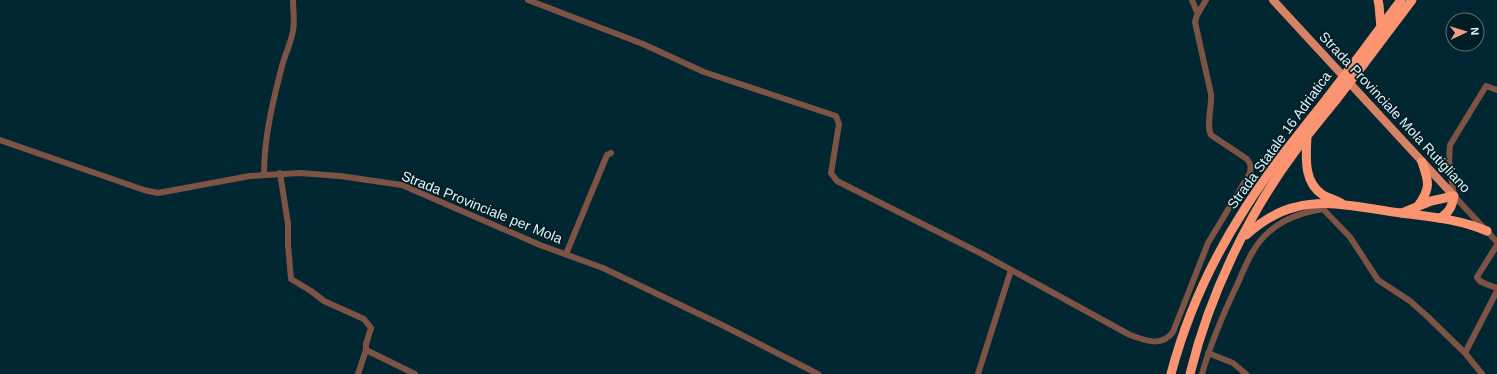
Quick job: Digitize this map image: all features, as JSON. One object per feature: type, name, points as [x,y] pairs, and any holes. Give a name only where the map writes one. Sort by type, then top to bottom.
[{"type":"highway","points":[[1378,0],[1380,28]]},
{"type":"highway","name":"Strada Statale 16 Adriatica","points":[[1360,62],[1380,28],[1401,0]]},
{"type":"highway","name":"Strada Statale 16 Adriatica","points":[[1171,374],[1201,290],[1224,243],[1244,210],[1267,176],[1412,0]]},
{"type":"highway","name":"Strada Statale 16 Adriatica","points":[[1190,374],[1208,315],[1242,238],[1272,184],[1307,136],[1332,98]]},
{"type":"highway","points":[[1307,136],[1308,176],[1312,184],[1322,194],[1344,204]]},
{"type":"highway","points":[[1418,206],[1426,194],[1428,185],[1422,162]]},
{"type":"highway","points":[[1401,213],[1443,197],[1454,196],[1452,206],[1447,214],[1440,218]]},
{"type":"highway","points":[[1242,238],[1256,226],[1280,212],[1307,204],[1344,204],[1440,218],[1469,224],[1487,231]]},
{"type":"main road","name":"Strada Provinciale Mola Rutigliano","points":[[1274,0],[1454,196]]},
{"type":"street","points":[[264,174],[264,156],[268,127],[281,70],[290,45],[293,29],[293,0]]},
{"type":"street","points":[[528,0],[636,42],[704,72],[836,116],[839,124],[831,173],[834,178],[942,233],[1130,335],[1141,339],[1157,341],[1164,341],[1173,332],[1208,243],[1250,173],[1251,168],[1251,163],[1247,159],[1211,135],[1209,130],[1212,104],[1211,94],[1195,22],[1206,0]]},
{"type":"street","points":[[1192,0],[1196,10],[1199,12]]},
{"type":"street","points":[[1454,196],[1449,161],[1450,145],[1486,86],[1497,90]]},
{"type":"street","name":"Strada Provinciale per Mola","points":[[0,140],[144,190],[158,193],[264,174],[280,173],[340,176],[402,184],[540,245],[617,275],[720,324],[818,374]]},
{"type":"street","points":[[566,254],[607,155],[611,153]]},
{"type":"street","points":[[280,173],[288,224],[291,279],[311,290],[324,301],[364,319],[371,328],[358,374]]},
{"type":"street","name":"Strada Provinciale Mola Rutigliano","points":[[1454,196],[1497,242]]},
{"type":"street","points":[[1202,374],[1208,353],[1226,307],[1256,246],[1270,231],[1287,219],[1306,212],[1323,209],[1350,237],[1378,280],[1415,305],[1466,353],[1482,374]]},
{"type":"street","points":[[1497,245],[1477,277],[1482,283],[1497,288]]},
{"type":"street","points":[[978,374],[1011,270]]},
{"type":"street","points":[[1466,353],[1497,291]]},
{"type":"street","points":[[366,350],[415,374]]},
{"type":"street","points":[[1208,353],[1233,363],[1246,374]]}]
